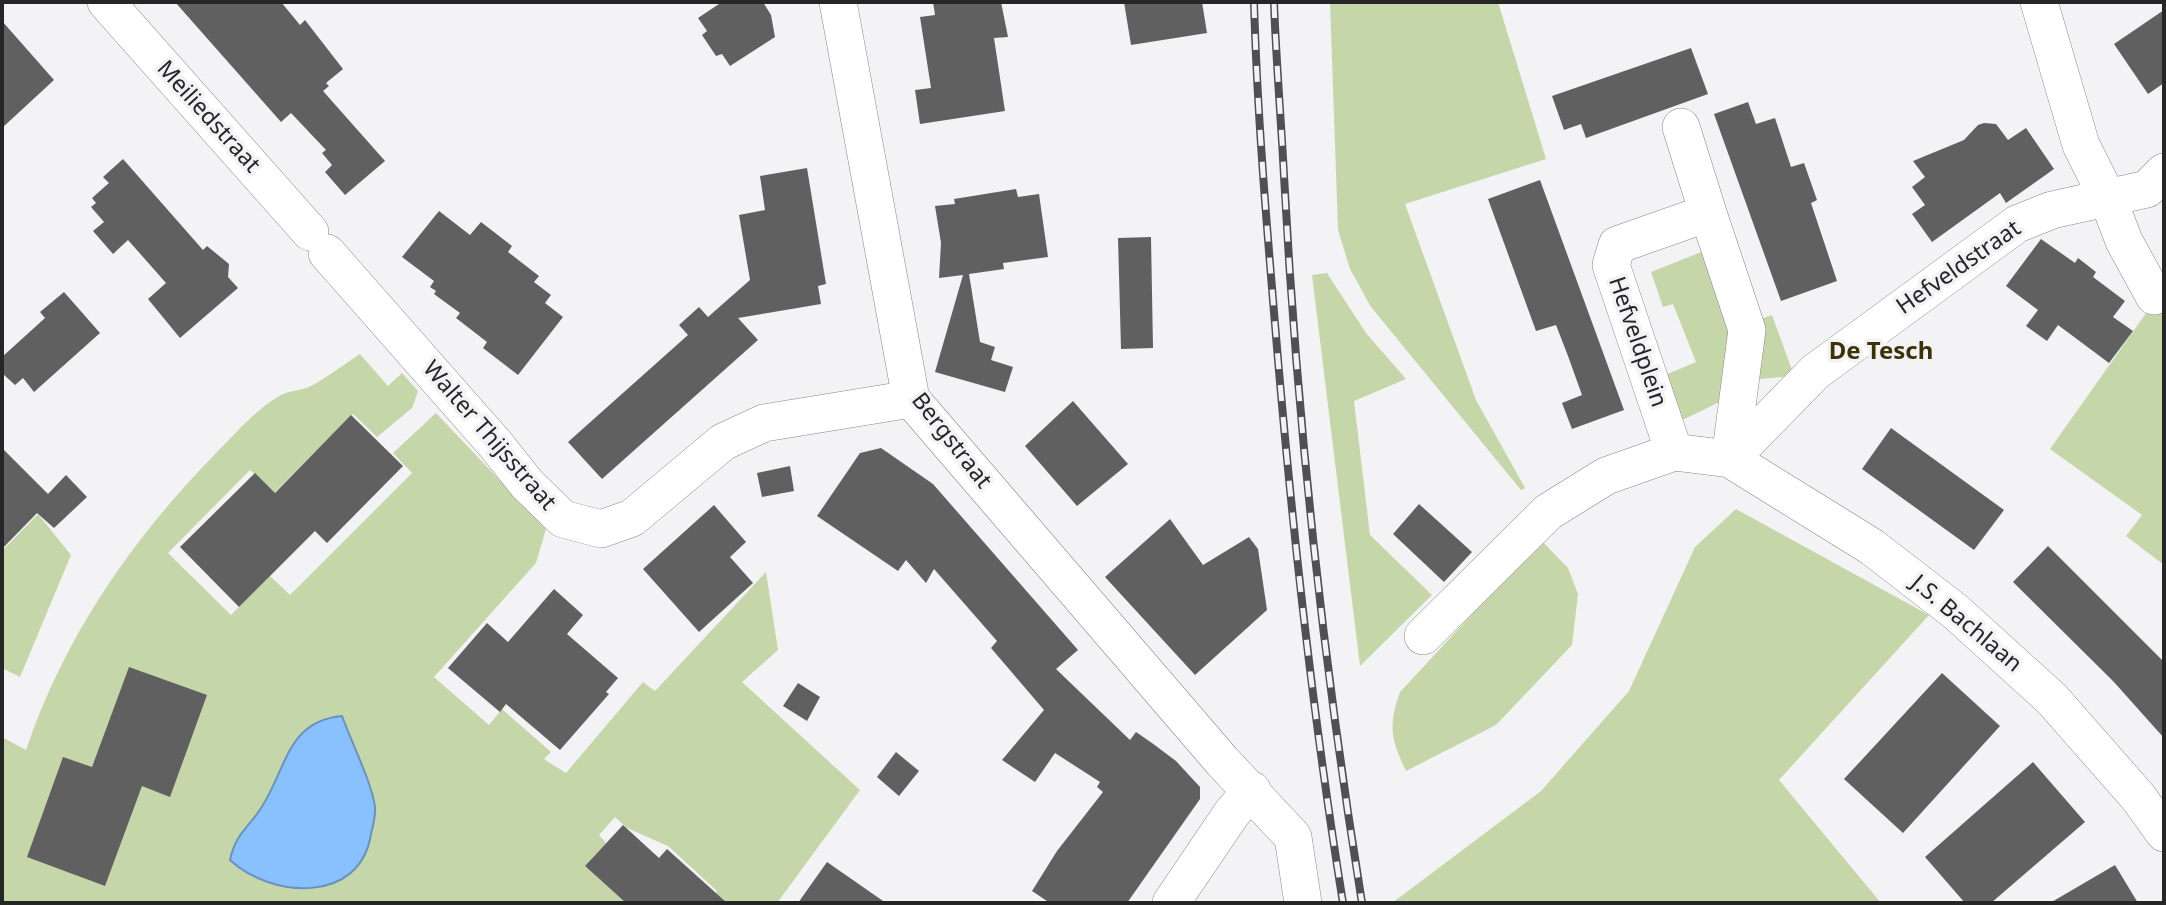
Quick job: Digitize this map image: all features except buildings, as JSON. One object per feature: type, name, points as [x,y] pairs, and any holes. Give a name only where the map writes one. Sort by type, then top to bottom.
[{"type":"street","name":"Meiliedstraat","points":[[106,2],[319,242]]},
{"type":"street","name":"Bergstraat","points":[[838,2],[911,399],[1222,761],[1252,790]]},
{"type":"street","points":[[2039,2],[2081,145],[2108,200],[2124,241],[2154,296]]},
{"type":"street","points":[[1423,636],[1548,512],[1606,476],[1674,452],[1730,459],[1747,330],[1681,127]]},
{"type":"street","name":"Hefveldstraat","points":[[1730,459],[1815,372],[2017,224],[2052,210],[2108,200],[2147,189],[2164,172]]},
{"type":"street","name":"Hefveldplein","points":[[1674,452],[1611,265],[1617,245],[1708,213]]},
{"type":"street","name":"Walter Thijsstraat","points":[[319,242],[527,484],[563,519],[588,526],[601,528],[632,518],[723,442],[764,423],[911,399]]},
{"type":"street","name":"J.S. Bachlaan","points":[[1730,459],[1872,547],[1956,612],[2052,699],[2138,797],[2164,833]]},
{"type":"street","points":[[1171,903],[1232,813],[1252,790],[1293,837],[1303,903]]},
{"type":"green space","points":[[1330,2],[1498,2],[1546,159],[1405,204],[1476,400],[1525,488],[1521,490],[1371,307],[1350,269],[1338,230]]},
{"type":"green space","points":[[1704,251],[1732,336],[1728,398],[1676,423],[1658,378],[1696,362],[1673,304],[1663,307],[1651,272]]},
{"type":"green space","points":[[1327,273],[1366,333],[1406,379],[1354,401],[1370,535],[1432,595],[1360,666],[1312,275]]},
{"type":"green space","points":[[2156,299],[2164,305],[2164,565],[2126,536],[2142,515],[2050,449]]},
{"type":"green space","points":[[1772,315],[1792,370],[1783,377],[1760,379],[1758,320]]},
{"type":"green space","points":[[360,354],[388,386],[402,373],[418,391],[412,408],[377,437],[353,414],[274,493],[250,470],[168,553],[231,615],[270,576],[290,595],[412,473],[393,453],[436,413],[546,529],[536,563],[434,677],[489,725],[502,709],[551,752],[544,759],[566,773],[643,682],[655,691],[766,572],[778,650],[742,682],[860,790],[777,903],[707,903],[717,891],[668,846],[627,828],[615,817],[599,835],[606,843],[585,866],[624,901],[622,903],[2,903],[2,737],[26,750],[60,667],[81,628],[129,554],[186,485],[239,429],[272,400],[285,393],[311,386]]},
{"type":"green space","points":[[1736,509],[1929,615],[1779,780],[1881,903],[1392,903],[1541,791],[1629,691],[1695,547]]},
{"type":"green space","points":[[38,514],[71,555],[20,677],[2,668],[2,551]]},
{"type":"green space","points":[[1541,540],[1568,568],[1578,594],[1572,645],[1496,725],[1406,771],[1393,732],[1394,714],[1400,692]]},
{"type":"water","points":[[342,716],[366,774],[375,807],[373,828],[363,857],[350,873],[332,883],[312,888],[268,882],[247,873],[230,860],[233,850],[263,805],[291,748],[310,727]]},
{"type":"railway","points":[[1254,2],[1262,163],[1288,469],[1312,687],[1343,903]]},
{"type":"railway","points":[[1274,2],[1289,267],[1304,450],[1335,722],[1362,903]]},
{"type":"district","name":"De Tesch","points":[[1881,352]]}]
